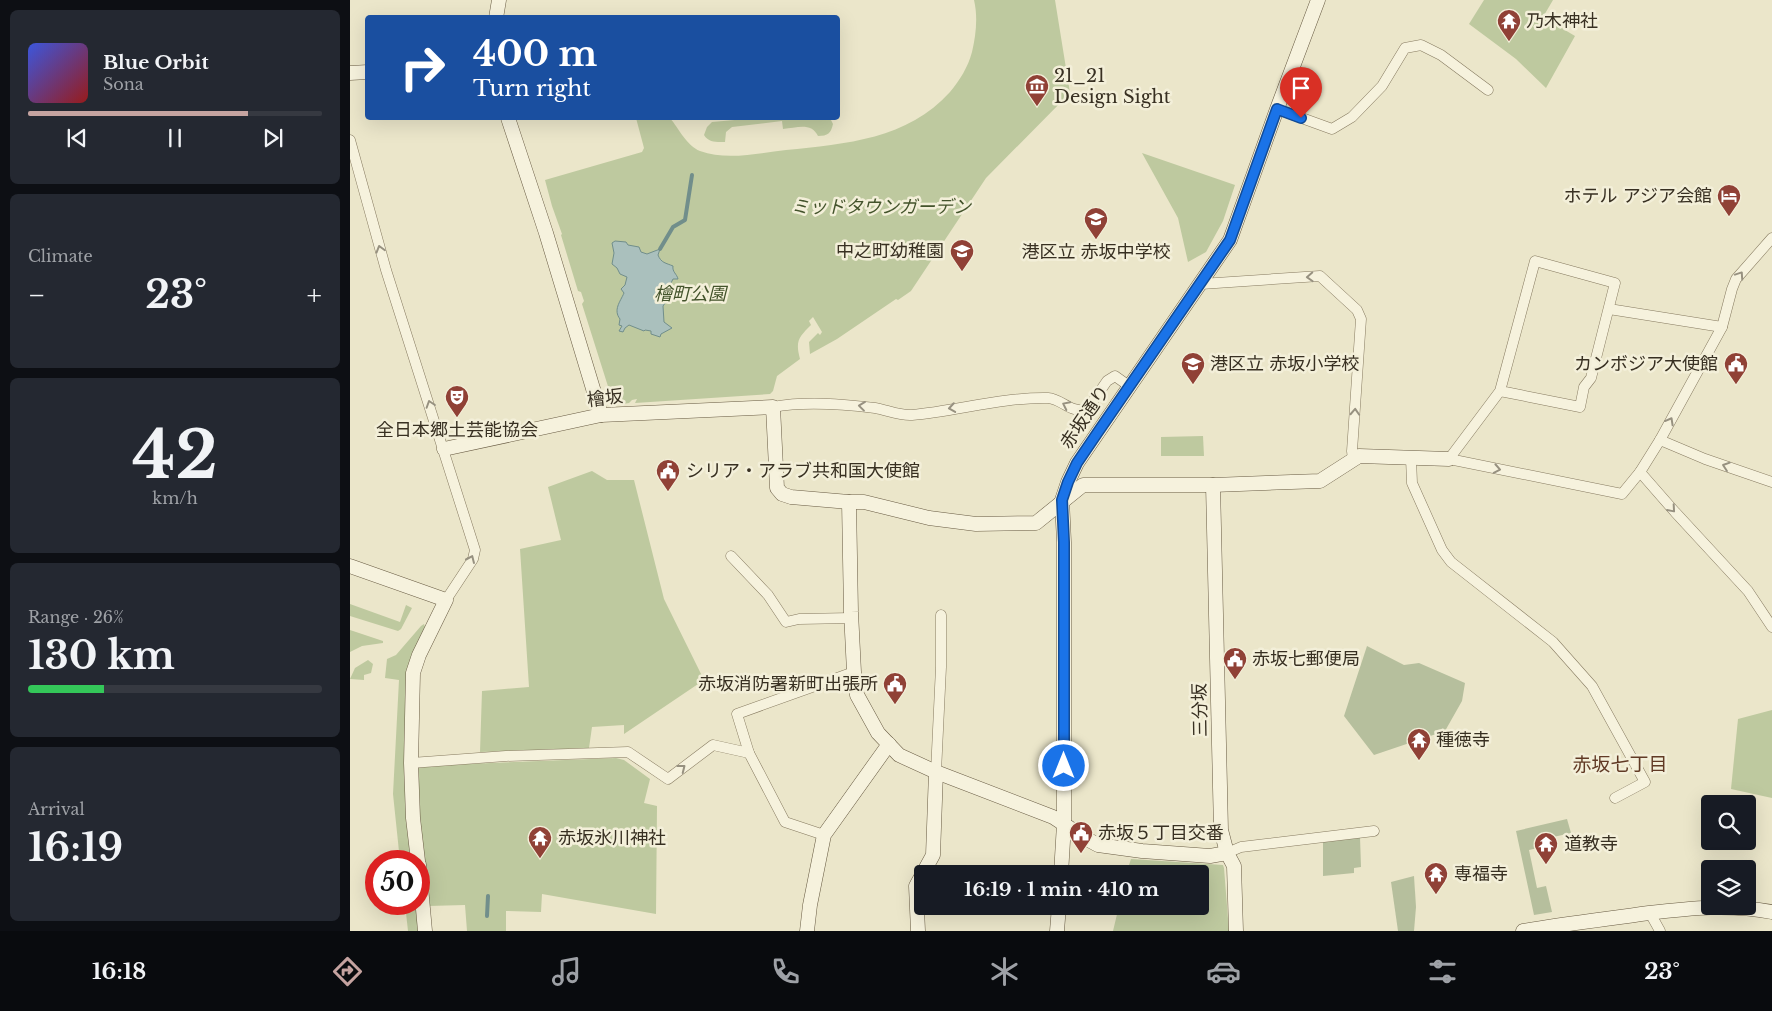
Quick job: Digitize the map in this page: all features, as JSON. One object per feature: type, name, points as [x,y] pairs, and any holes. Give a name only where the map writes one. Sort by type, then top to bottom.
[{"type":"street","points":[[496,15],[499,0]]},
{"type":"street","name":"赤坂通り","points":[[1062,865],[1064,824],[1064,542],[1062,500],[1077,463],[1230,240],[1315,1]]},
{"type":"street","points":[[1277,109],[1332,129],[1352,117],[1382,86],[1405,48],[1420,45],[1440,55],[1488,90]]},
{"type":"street","points":[[350,73],[365,72]]},
{"type":"street","points":[[509,120],[601,415]]},
{"type":"street","points":[[350,140],[386,270],[475,550],[473,559],[446,600],[419,655],[413,673],[411,763],[418,850]]},
{"type":"street","points":[[1129,386],[1115,376],[1107,381],[1086,410],[1078,412],[1050,398],[994,402],[910,415],[848,404],[789,404],[773,407],[776,480],[779,492],[791,497],[864,502],[929,518],[976,524],[1036,523],[1062,500],[1082,486],[1213,485],[1320,480],[1359,456],[1449,459],[1622,494],[1640,472],[1660,440],[1722,327],[1736,279],[1772,238]]},
{"type":"street","points":[[1449,459],[1500,391],[1535,261],[1615,283],[1591,378],[1584,387],[1580,407],[1500,391]]},
{"type":"street","points":[[1201,284],[1320,276],[1357,310],[1361,319],[1353,441],[1354,460]]},
{"type":"street","points":[[1609,309],[1722,327]]},
{"type":"street","name":"檜坂","points":[[444,449],[601,415],[773,407]]},
{"type":"street","points":[[1660,440],[1706,459],[1772,482]]},
{"type":"street","points":[[1411,458],[1412,483],[1442,550],[1451,562],[1553,642],[1592,686],[1645,782],[1615,798]]},
{"type":"street","points":[[1640,472],[1748,591],[1772,627]]},
{"type":"street","name":"三分坂","points":[[1213,485],[1220,820],[1227,853],[1234,866],[1236,931]]},
{"type":"street","points":[[849,502],[851,618],[857,695],[878,732],[899,755],[936,772],[1053,817],[1098,845],[1142,851],[1210,856],[1227,853],[1241,847],[1374,831]]},
{"type":"street","points":[[731,556],[768,594],[786,622],[799,619],[851,618]]},
{"type":"street","points":[[350,566],[446,600]]},
{"type":"street","points":[[918,931],[916,886],[933,854],[941,667],[941,615]]},
{"type":"street","points":[[824,835],[785,822],[749,753],[737,714],[854,672]]},
{"type":"street","points":[[807,931],[810,905],[824,835],[889,744]]},
{"type":"street","points":[[411,763],[506,756],[628,752],[668,779],[712,745],[749,753]]},
{"type":"street","points":[[1523,931],[1588,926],[1650,913],[1703,907],[1729,907],[1772,912]]},
{"type":"street","points":[[1650,913],[1660,931]]},
{"type":"street","points":[[424,915],[425,931]]},
{"type":"street","points":[[1057,931],[1058,915]]},
{"type":"green space","points":[[974,0],[1055,0],[1070,93],[986,178],[911,291],[837,339],[810,354],[809,342],[818,333],[820,335],[822,332],[813,317],[809,321],[811,325],[798,343],[800,359],[777,376],[773,391],[770,394],[635,403],[637,399],[629,403],[618,403],[612,399],[582,304],[584,301],[581,292],[578,291],[545,180],[642,152],[644,148],[637,120],[671,120],[695,149],[710,154],[732,156],[831,145],[875,136],[895,129],[915,120],[933,108],[950,92],[960,78],[970,58],[975,39]]},
{"type":"green space","points":[[1484,0],[1553,0],[1543,17],[1575,36],[1546,88],[1516,59],[1469,24]]},
{"type":"green space","points":[[734,120],[831,120],[833,124],[827,135],[821,136],[818,136],[808,127],[783,129],[782,121],[732,127],[726,132],[725,142],[716,142],[711,141],[704,135],[707,127],[712,122]]},
{"type":"green space","points":[[1142,153],[1235,185],[1223,221],[1206,252],[1188,262],[1178,218]]},
{"type":"green space","points":[[1203,436],[1204,456],[1161,456],[1161,437]]},
{"type":"green space","points":[[592,471],[607,480],[634,480],[664,599],[704,680],[624,734],[624,725],[592,727],[589,748],[480,752],[482,691],[529,687],[520,549],[561,540],[548,487]]},
{"type":"green space","points":[[350,604],[400,622],[406,605],[412,608],[401,629],[398,631],[350,616]]},
{"type":"green space","points":[[424,624],[425,627],[406,677],[413,850],[399,850],[393,794],[399,680],[385,678],[387,659],[396,655]]},
{"type":"green space","points":[[350,630],[383,641],[383,643],[362,646],[350,652]]},
{"type":"green space","points":[[1367,646],[1404,665],[1419,663],[1465,683],[1462,701],[1445,731],[1374,755],[1344,716]]},
{"type":"green space","points":[[368,660],[373,664],[371,673],[364,675],[364,680],[350,679],[355,668]]},
{"type":"green space","points":[[1772,710],[1772,798],[1731,789],[1738,719]]},
{"type":"green space","name":"赤坂氷川神社","points":[[616,758],[624,760],[650,779],[644,803],[657,806],[656,914],[542,894],[541,912],[506,911],[506,931],[467,931],[465,905],[430,906],[430,850],[423,850],[415,766]]},
{"type":"green space","points":[[1567,819],[1571,833],[1549,838],[1551,845],[1529,850],[1537,888],[1546,886],[1552,912],[1534,915],[1516,831]]},
{"type":"green space","points":[[1360,837],[1361,867],[1354,868],[1354,873],[1323,876],[1323,842]]},
{"type":"green space","points":[[1131,859],[1223,865],[1229,931],[1113,931],[1117,915],[1209,915],[1209,865],[1129,865]]},
{"type":"green space","points":[[1414,876],[1416,907],[1414,931],[1398,931],[1391,882]]},
{"type":"green space","points":[[406,915],[418,915],[419,931],[408,931]]},
{"type":"water","points":[[615,241],[626,242],[628,245],[639,247],[641,252],[647,254],[660,249],[658,255],[661,260],[673,266],[678,279],[673,279],[671,295],[663,306],[664,322],[672,328],[661,334],[660,337],[651,334],[651,331],[644,331],[629,325],[623,332],[619,331],[622,326],[619,325],[620,319],[617,309],[624,293],[621,289],[625,285],[627,277],[620,274],[612,264],[614,253],[612,243]]},
{"type":"waterway","points":[[660,249],[673,227],[685,220],[692,175]]},
{"type":"waterway","points":[[487,916],[488,896]]},
{"type":"place","name":"乃木神社","points":[[1509,42]]},
{"type":"place","name":"21_21 Design Sight","points":[[1037,107]]},
{"type":"place","name":"ホテル アジア会館","points":[[1729,217]]},
{"type":"place","name":"港区立 赤坂中学校","points":[[1096,240]]},
{"type":"place","name":"中之町幼稚園","points":[[962,272]]},
{"type":"place","name":"港区立 赤坂小学校","points":[[1193,385]]},
{"type":"place","name":"カンボジア大使館","points":[[1736,385]]},
{"type":"place","name":"全日本郷土芸能協会","points":[[457,418]]},
{"type":"place","name":"シリア・アラブ共和国大使館","points":[[668,492]]},
{"type":"place","name":"赤坂七郵便局","points":[[1235,680]]},
{"type":"place","name":"赤坂消防署新町出張所","points":[[895,705]]},
{"type":"place","name":"種徳寺","points":[[1419,761]]},
{"type":"place","name":"赤坂５丁目交番","points":[[1081,854]]},
{"type":"place","name":"赤坂氷川神社","points":[[540,859]]},
{"type":"place","name":"道教寺","points":[[1546,865]]},
{"type":"place","name":"専福寺","points":[[1436,895]]},
{"type":"district","name":"赤坂七丁目","points":[[1620,764]]},
{"type":"route","points":[[1064,766],[1064,542],[1062,500],[1068,482],[1077,463],[1230,240],[1277,109],[1301,118]]},
{"type":"park label","name":"ミッドタウンガーデン","points":[[881,207]]},
{"type":"park label","name":"檜町公園","points":[[690,294]]}]
